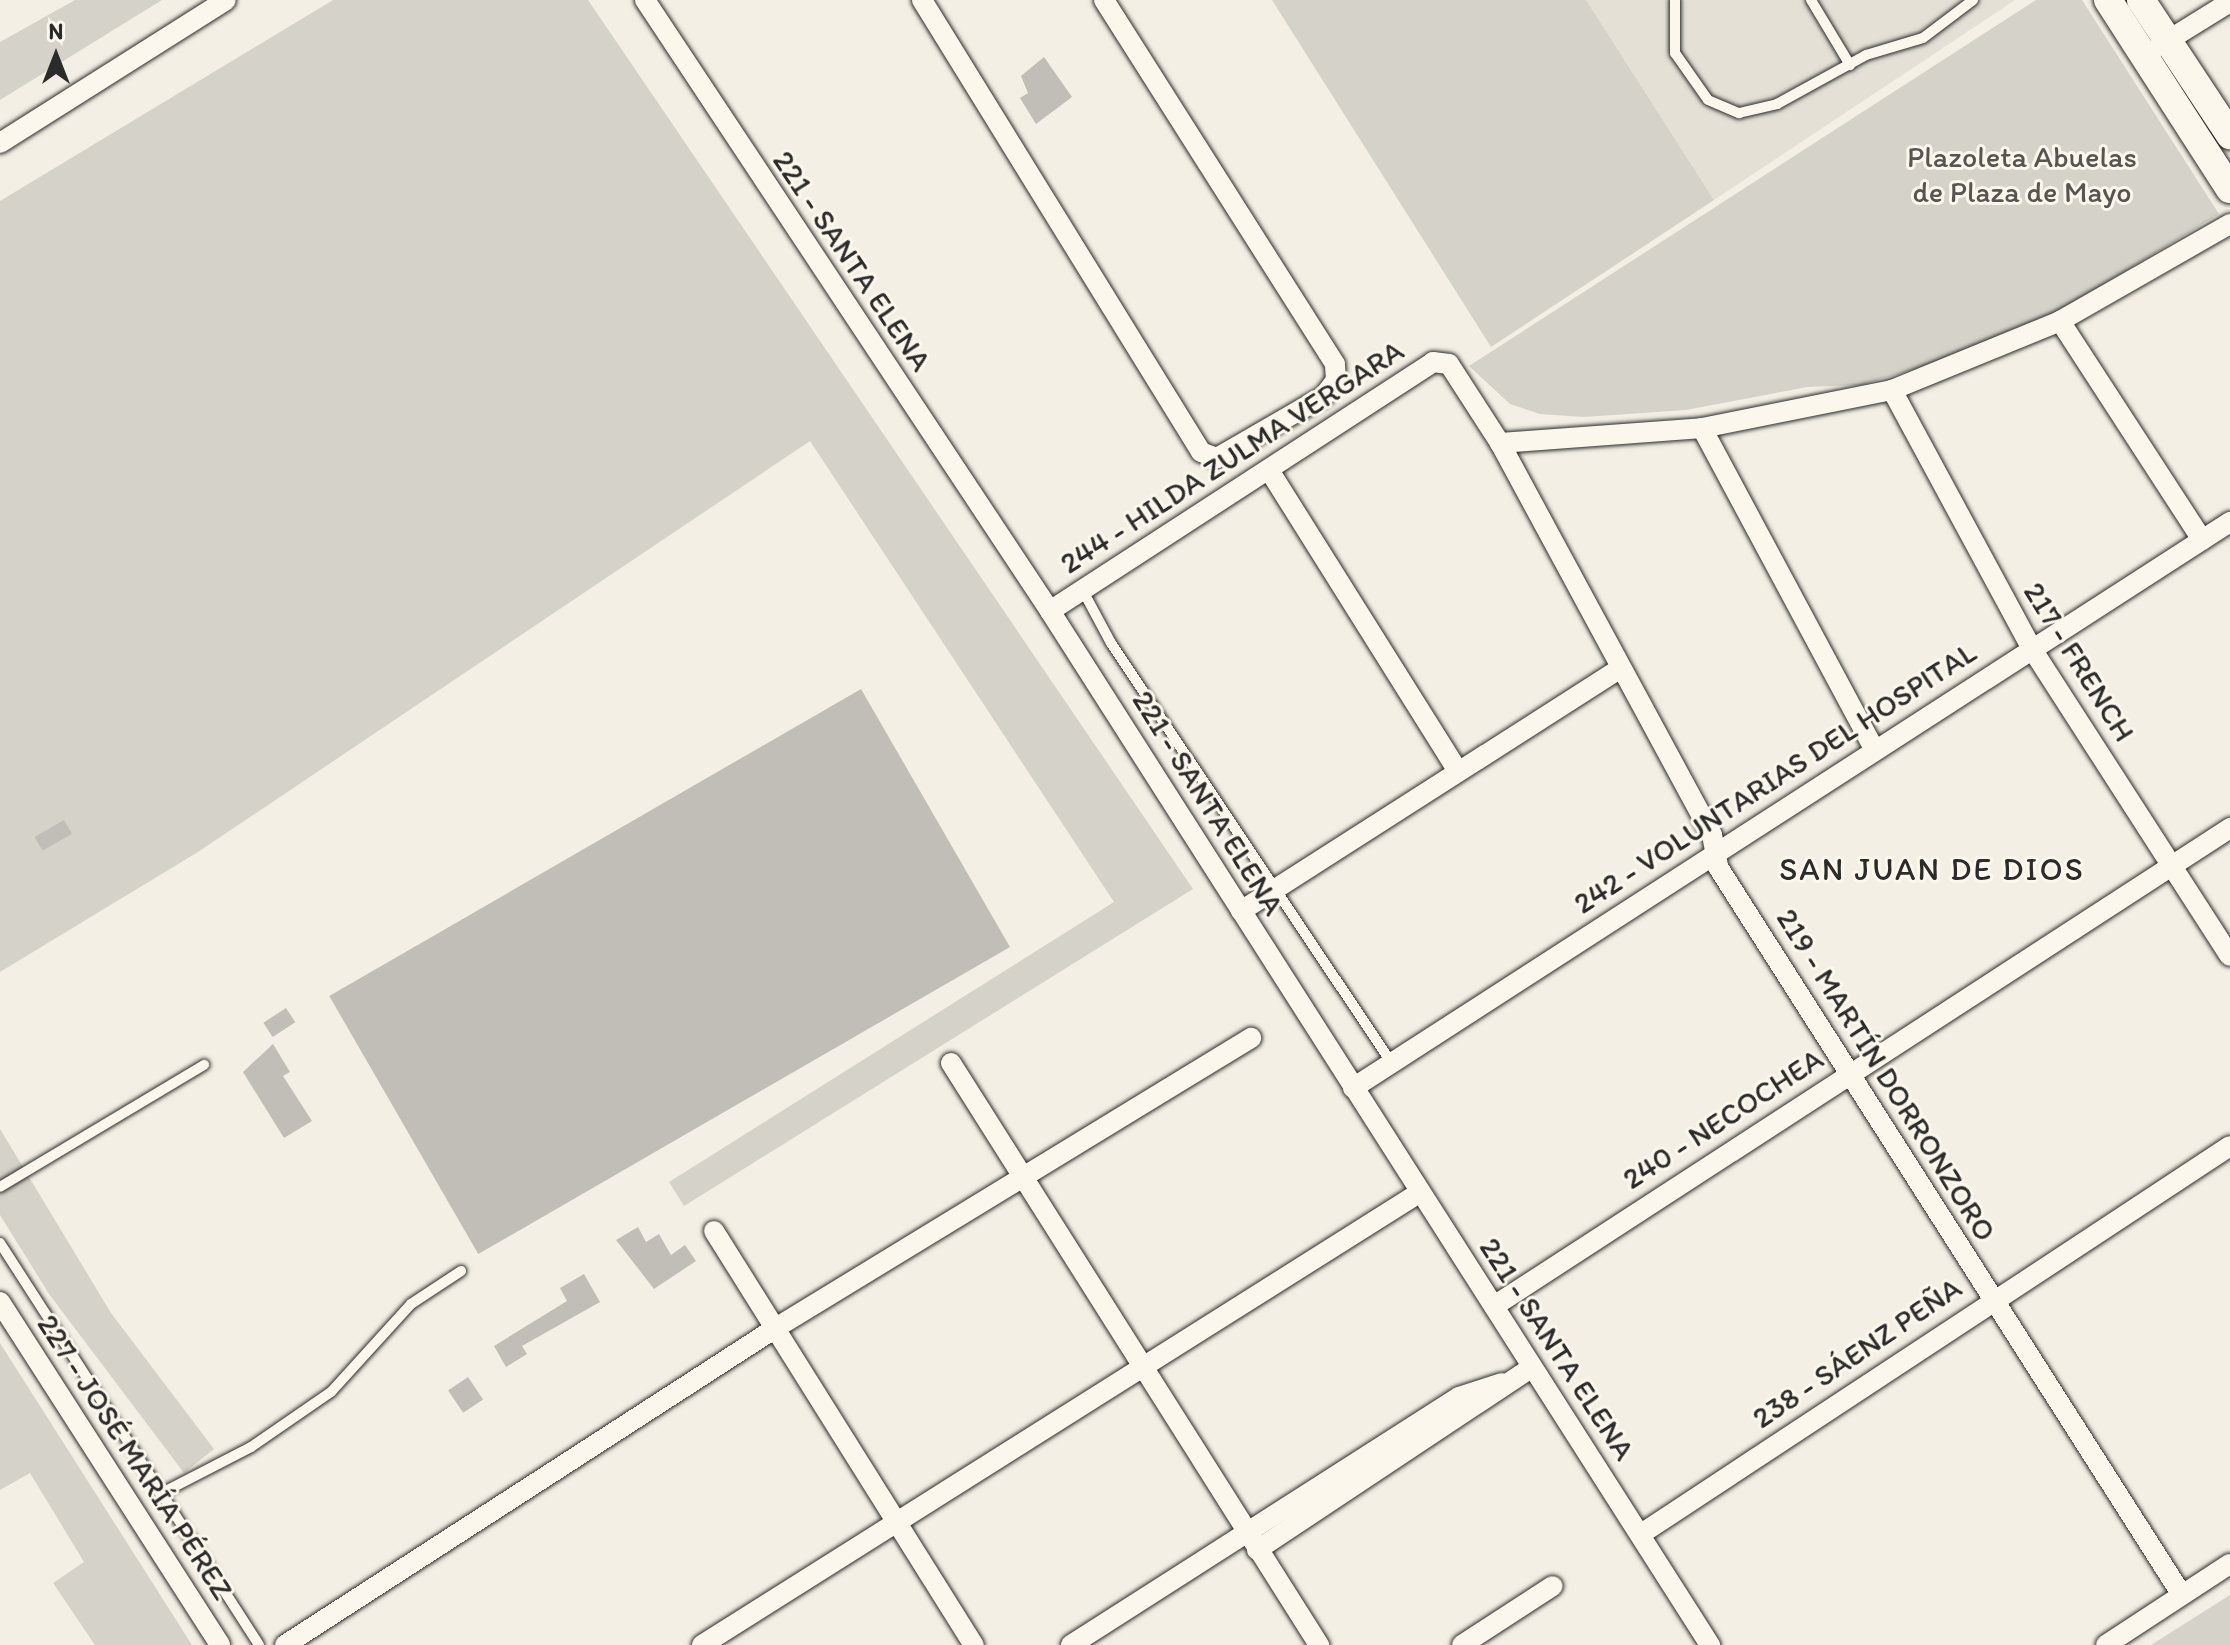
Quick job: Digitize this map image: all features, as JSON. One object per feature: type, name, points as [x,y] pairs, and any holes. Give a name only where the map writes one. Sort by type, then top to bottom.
[{"type":"street","points":[[0,143],[226,0]]},
{"type":"street","name":"221 - SANTA ELENA","points":[[645,0],[1050,611],[1710,1645]]},
{"type":"street","points":[[922,0],[1201,452],[1217,458],[1324,396],[1336,380],[1335,364],[1104,0]]},
{"type":"street","points":[[2108,0],[2156,48],[2230,135]]},
{"type":"street","points":[[2141,0],[2156,48],[2230,189]]},
{"type":"street","points":[[2156,48],[2230,2]]},
{"type":"street","points":[[1500,443],[1702,428],[1892,390],[2060,321],[2230,224]]},
{"type":"street","points":[[2060,321],[2202,540]]},
{"type":"street","name":"244 - HILDA ZULMA VERGARA","points":[[1050,611],[1433,362],[1449,364]]},
{"type":"street","name":"219 - MARTÍN DORRONZORO","points":[[1449,364],[1500,443],[1715,851],[1718,867],[2182,1595]]},
{"type":"street","name":"217 - FRENCH","points":[[1892,390],[2032,649],[2230,956]]},
{"type":"street","points":[[1702,428],[1874,749]]},
{"type":"street","points":[[1269,470],[1456,768]]},
{"type":"street","name":"242 - VOLUNTARIAS DEL HOSPITAL","points":[[1353,1088],[1715,851],[2230,522]]},
{"type":"street","points":[[1241,911],[1456,768],[1618,670]]},
{"type":"street","name":"240 - NECOCHEA","points":[[1494,1306],[1848,1072],[2230,828]]},
{"type":"street","points":[[285,1645],[774,1329],[1251,1038]]},
{"type":"street","points":[[951,1063],[1319,1645]]},
{"type":"street","name":"238 - SÁENZ PEÑA","points":[[1641,1534],[1992,1299],[2230,1146]]},
{"type":"street","points":[[702,1645],[1419,1193]]},
{"type":"street","points":[[714,1231],[894,1524],[974,1645]]},
{"type":"street","name":"227 - JOSÉ MARÍA PÉREZ","points":[[0,1302],[220,1645]]},
{"type":"street","points":[[1071,1645],[1253,1543],[1459,1397],[1502,1383],[1532,1367]]},
{"type":"street","points":[[2106,1645],[2230,1564]]},
{"type":"street","points":[[1462,1645],[1553,1586]]},
{"type":"lane","points":[[1675,0],[1675,53],[1708,100],[1739,113],[1777,104],[1850,65],[1923,38],[1973,0]]},
{"type":"lane","points":[[1811,0],[1850,65]]},
{"type":"lane","name":"221 - SANTA ELENA","points":[[1082,589],[1111,643],[1391,1062]]},
{"type":"lane","points":[[0,1187],[204,1065]]},
{"type":"lane","points":[[0,1243],[259,1645]]},
{"type":"lane","points":[[160,1494],[251,1447],[331,1392],[411,1304],[461,1271]]},
{"type":"shaded area","points":[[1586,0],[2015,0],[1714,200]]},
{"type":"green space","points":[[75,0],[162,0],[0,100],[0,42]]},
{"type":"green space","points":[[333,0],[588,0],[1193,889],[684,1206],[669,1182],[1114,902],[810,441],[198,852],[0,972],[0,201]]},
{"type":"green space","points":[[1272,0],[1586,0],[1714,200],[1491,347]]},
{"type":"green space","name":"Plazoleta Abuelas de Plaza de Mayo","points":[[2036,0],[2082,0],[2219,214],[2061,310],[1932,364],[1861,385],[1807,387],[1686,410],[1584,417],[1540,414],[1510,404],[1469,366]]},
{"type":"green space","points":[[0,1129],[111,1313],[214,1449],[184,1473],[49,1294],[0,1215]]},
{"type":"green space","points":[[0,1343],[192,1645],[95,1645],[53,1583],[84,1562],[30,1473],[0,1490]]},
{"type":"green space","points":[[2230,1595],[2230,1645],[2151,1645]]},
{"type":"building","points":[[1044,57],[1072,97],[1036,124],[1020,98],[1028,93],[1021,76]]},
{"type":"building","points":[[861,689],[1010,947],[478,1254],[329,996]]},
{"type":"building","points":[[64,820],[72,834],[43,851],[35,837]]},
{"type":"building","points":[[286,1008],[295,1022],[273,1037],[263,1023]]},
{"type":"building","points":[[273,1044],[290,1072],[283,1076],[312,1121],[284,1138],[243,1072]]},
{"type":"building","points":[[638,1227],[646,1242],[659,1234],[671,1255],[685,1245],[696,1261],[654,1289],[616,1240]]},
{"type":"building","points":[[584,1274],[600,1302],[522,1346],[527,1354],[506,1367],[494,1346],[567,1301],[560,1288]]},
{"type":"building","points":[[468,1377],[483,1399],[463,1413],[448,1390]]},
{"type":"district","name":"SAN JUAN DE DIOS","points":[[1932,869]]}]
